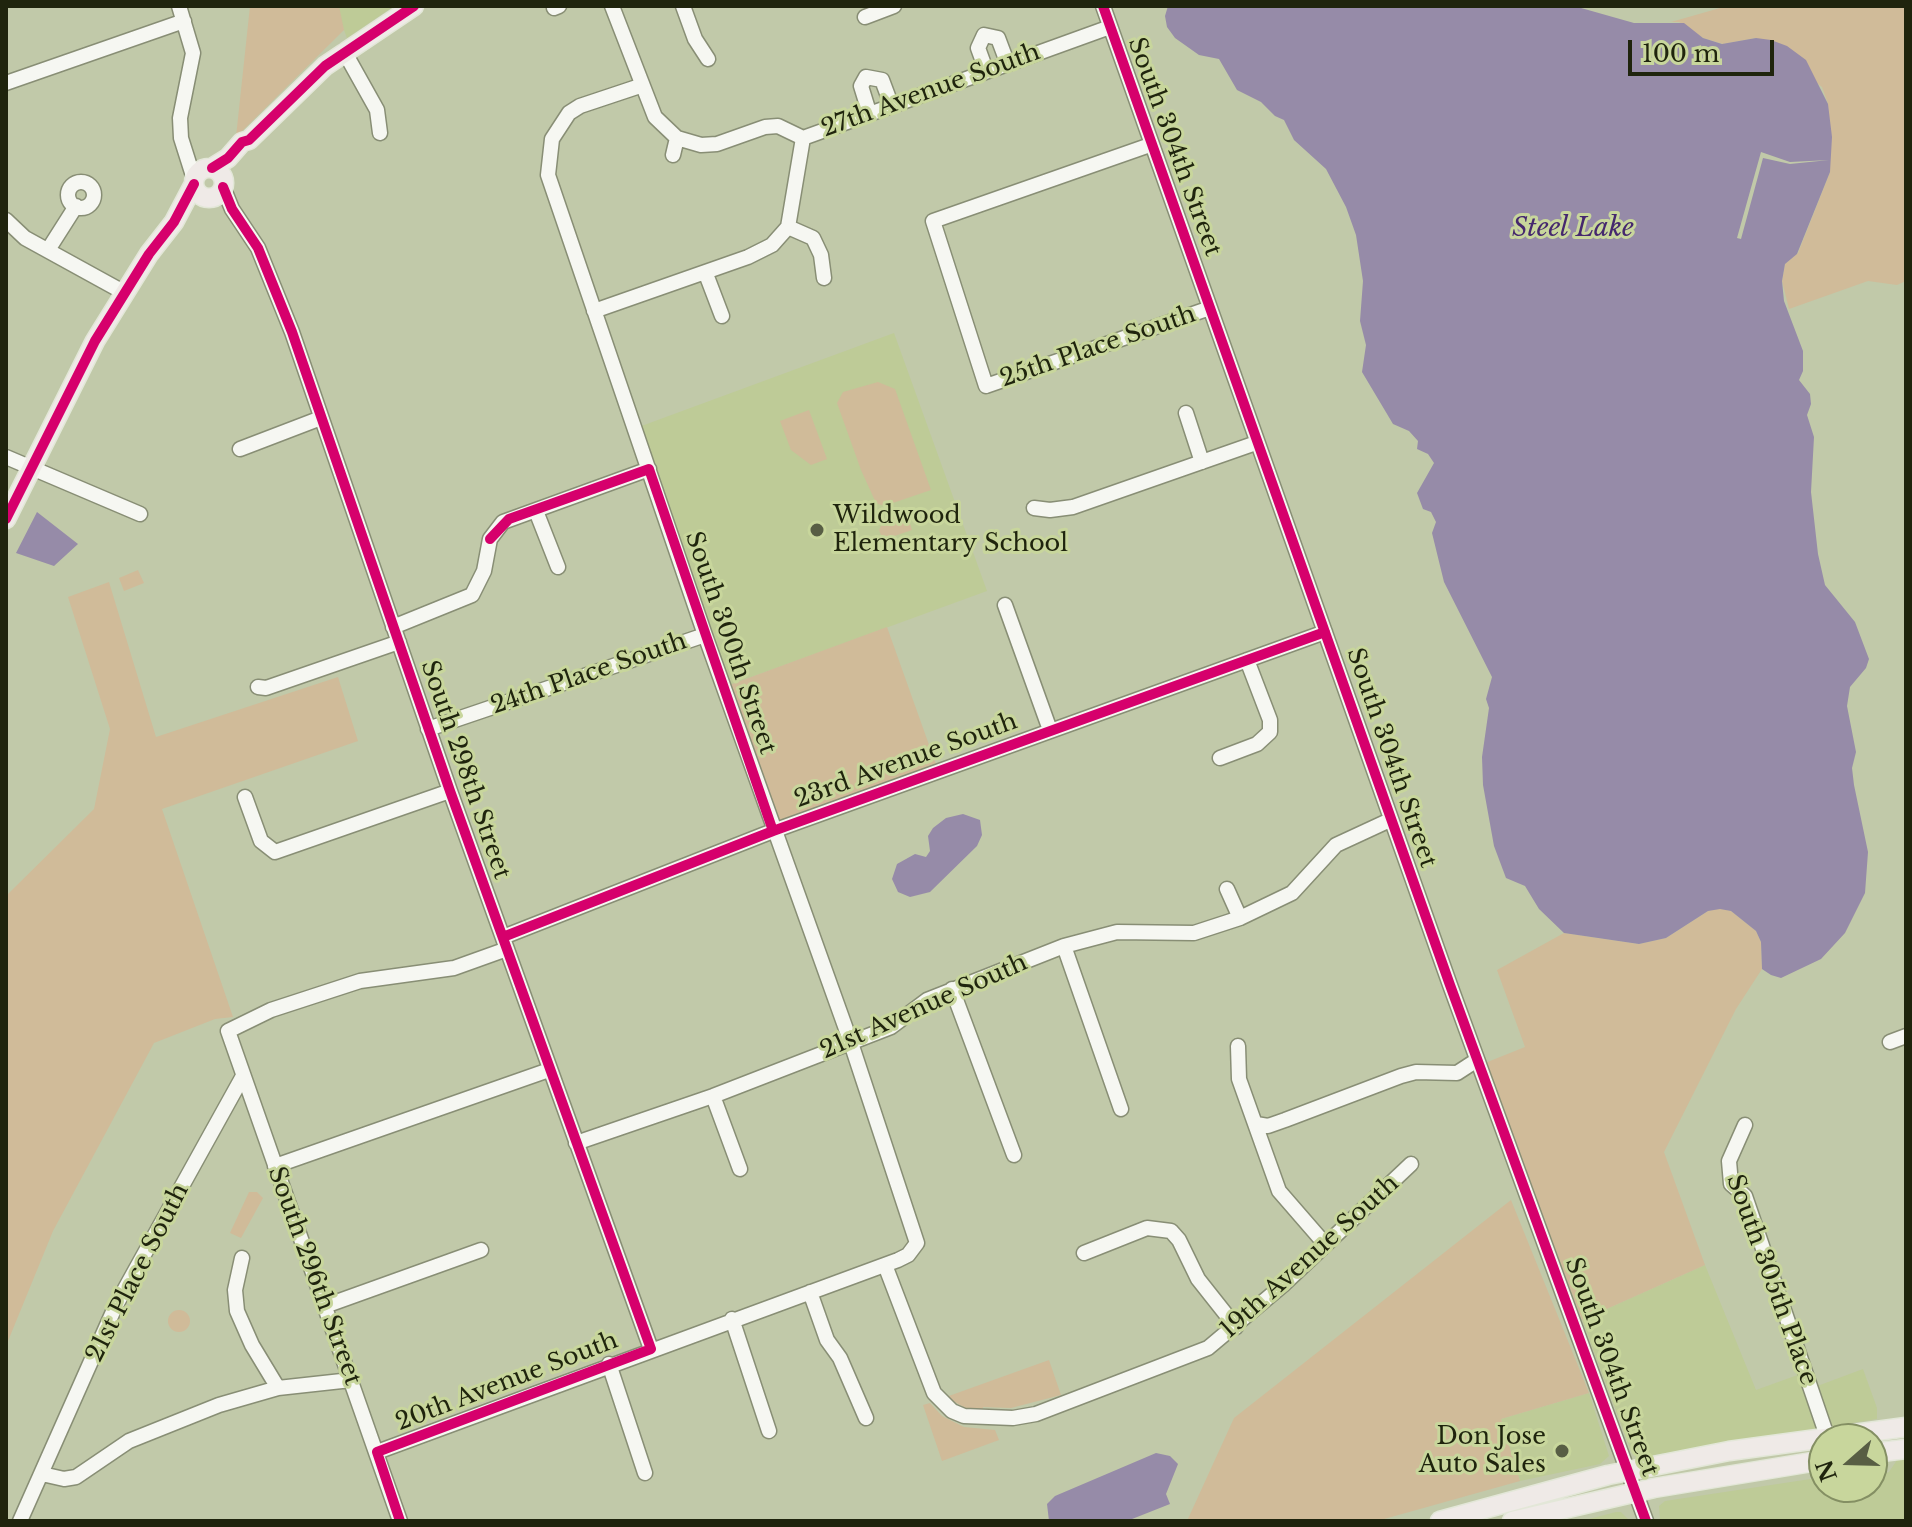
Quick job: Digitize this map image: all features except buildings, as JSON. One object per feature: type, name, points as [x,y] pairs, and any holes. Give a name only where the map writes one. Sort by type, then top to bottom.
[{"type":"main road","points":[[6,519],[95,341],[174,222],[209,183],[248,148],[249,140],[305,83],[344,51],[414,6]]},
{"type":"main road","points":[[1440,1521],[1628,1471],[1808,1439]]},
{"type":"main road","points":[[1512,1521],[1636,1493],[1808,1463]]},
{"type":"street","points":[[612,6],[640,86],[655,117],[677,138],[673,155]]},
{"type":"street","points":[[683,6],[695,39],[708,59]]},
{"type":"street","points":[[865,17],[894,6]]},
{"type":"street","name":"South 304th Street","points":[[1103,6],[1390,820],[1646,1521]]},
{"type":"street","points":[[6,83],[181,13],[193,53],[180,118],[181,138],[189,158],[209,183]]},
{"type":"street","name":"27th Avenue South","points":[[677,138],[692,145],[710,145],[765,127],[778,126],[803,138],[1110,27]]},
{"type":"street","points":[[986,70],[978,48],[984,35],[998,38],[1007,62]]},
{"type":"street","points":[[344,51],[375,105],[380,133]]},
{"type":"street","points":[[869,112],[861,86],[866,77],[882,80],[891,104]]},
{"type":"street","name":"South 300th Street","points":[[640,86],[580,106],[560,122],[548,151],[548,175],[773,831],[851,1043],[916,1234],[914,1249]]},
{"type":"street","points":[[594,311],[706,274],[768,248],[788,227],[803,138]]},
{"type":"street","name":"25th Place South","points":[[1150,145],[933,221],[986,386],[1210,308]]},
{"type":"street","name":"South 298th Street","points":[[209,183],[232,209],[267,266],[428,729],[651,1349]]},
{"type":"street","points":[[48,250],[76,206]]},
{"type":"street","points":[[6,220],[25,238],[125,293]]},
{"type":"street","points":[[788,227],[813,238],[821,255],[824,278]]},
{"type":"street","points":[[706,274],[722,316]]},
{"type":"street","points":[[1186,413],[1202,462]]},
{"type":"street","points":[[240,449],[321,418]]},
{"type":"street","points":[[1034,508],[1050,510],[1073,507],[1256,443]]},
{"type":"street","points":[[6,457],[140,514]]},
{"type":"street","points":[[393,627],[472,595],[484,571],[490,539],[503,522],[649,469]]},
{"type":"street","points":[[536,511],[558,567]]},
{"type":"street","points":[[1005,605],[1050,730]]},
{"type":"street","name":"23rd Avenue South","points":[[228,1031],[271,1010],[360,981],[454,968],[505,943],[773,831],[1325,632]]},
{"type":"street","name":"24th Place South","points":[[428,729],[705,635]]},
{"type":"street","points":[[258,687],[266,688],[399,642]]},
{"type":"street","points":[[1220,758],[1257,744],[1270,732],[1270,720],[1247,660]]},
{"type":"street","points":[[245,797],[261,841],[271,851],[292,849],[450,791]]},
{"type":"street","name":"21st Avenue South","points":[[576,1143],[713,1096],[851,1043],[905,1020],[927,1000],[1064,946],[1117,932],[1194,933],[1240,918],[1292,893],[1336,845],[1390,820]]},
{"type":"street","points":[[1227,889],[1240,918]]},
{"type":"street","points":[[1064,946],[1121,1109]]},
{"type":"street","points":[[952,989],[1014,1155]]},
{"type":"street","name":"South 296th Street","points":[[228,1031],[400,1521]]},
{"type":"street","points":[[1890,1042],[1906,1036]]},
{"type":"street","points":[[1238,1046],[1239,1079],[1279,1191],[1325,1244]]},
{"type":"street","points":[[1256,1124],[1268,1126],[1416,1072],[1457,1073],[1477,1060]]},
{"type":"street","points":[[275,1166],[549,1070]]},
{"type":"street","name":"21st Place South","points":[[20,1521],[116,1305],[243,1076]]},
{"type":"street","points":[[713,1096],[740,1169]]},
{"type":"street","name":"South 305th Place","points":[[1745,1125],[1729,1161],[1731,1184],[1745,1196],[1823,1423]]},
{"type":"street","name":"19th Avenue South","points":[[885,1265],[928,1383],[945,1406],[964,1416],[1013,1418],[1036,1414],[1190,1358],[1236,1327],[1411,1164]]},
{"type":"street","points":[[1084,1253],[1147,1228],[1171,1231],[1198,1279],[1236,1327]]},
{"type":"street","name":"20th Avenue South","points":[[377,1452],[609,1364],[885,1265],[914,1249]]},
{"type":"street","points":[[325,1306],[481,1250]]},
{"type":"street","points":[[242,1258],[235,1290],[239,1318],[278,1388]]},
{"type":"street","points":[[810,1292],[827,1340],[840,1358],[866,1418]]},
{"type":"street","points":[[732,1319],[769,1431]]},
{"type":"street","points":[[609,1364],[645,1473]]},
{"type":"street","points":[[42,1474],[64,1479],[76,1477],[139,1436],[219,1405],[278,1388],[351,1380]]},
{"type":"shaded area","points":[[250,6],[339,6],[344,30],[236,137]]},
{"type":"shaded area","points":[[335,6],[394,6],[347,38]]},
{"type":"shaded area","points":[[1727,6],[1906,6],[1906,281],[1897,285],[1868,281],[1789,309],[1782,281],[1785,264],[1798,253],[1830,172],[1828,104],[1822,87],[1756,38],[1723,44],[1703,38],[1679,22],[1671,22]]},
{"type":"shaded area","name":"Wildwood Elementary School","points":[[894,333],[987,591],[724,687],[636,428]]},
{"type":"shaded area","points":[[878,382],[895,389],[931,490],[884,506],[876,503],[837,403],[843,392]]},
{"type":"shaded area","points":[[809,410],[827,459],[811,465],[791,450],[780,421]]},
{"type":"shaded area","points":[[899,513],[908,517],[912,530],[883,540],[879,530],[885,518]]},
{"type":"shaded area","points":[[138,570],[144,583],[124,591],[119,578]]},
{"type":"shaded area","points":[[109,582],[156,737],[338,677],[358,741],[162,809],[233,1017],[215,1019],[154,1043],[53,1231],[6,1346],[6,896],[94,809],[110,729],[68,597]]},
{"type":"shaded area","points":[[887,627],[938,770],[773,831],[724,687]]},
{"type":"shaded area","points":[[1720,908],[1731,911],[1756,931],[1761,942],[1762,969],[1736,1009],[1664,1152],[1705,1265],[1582,1320],[1485,1063],[1525,1047],[1497,970],[1564,933],[1639,944],[1666,938],[1708,911]]},
{"type":"shaded area","points":[[249,1192],[257,1192],[263,1198],[241,1238],[230,1233]]},
{"type":"shaded area","points":[[1511,1200],[1589,1393],[1501,1419],[1520,1481],[1377,1521],[1187,1521],[1234,1418]]},
{"type":"shaded area","points":[[1705,1265],[1756,1390],[1806,1372],[1812,1388],[1863,1369],[1877,1408],[1877,1419],[1852,1423],[1808,1423],[1808,1430],[1641,1457],[1631,1451],[1582,1320]]},
{"type":"shaded area","points":[[179,1310],[190,1321],[179,1332],[168,1321]]},
{"type":"shaded area","points":[[1049,1360],[1061,1395],[1011,1408],[983,1407],[983,1411],[969,1410],[946,1397]]},
{"type":"shaded area","points":[[1589,1393],[1609,1456],[1600,1464],[1520,1481],[1501,1419]]},
{"type":"shaded area","points":[[930,1403],[942,1416],[964,1427],[995,1430],[999,1440],[942,1461],[923,1405]]},
{"type":"shaded area","points":[[1906,1459],[1906,1521],[1656,1521],[1660,1519],[1659,1506],[1665,1501],[1808,1479],[1808,1503],[1888,1503],[1888,1472],[1897,1460]]},
{"type":"shaded area","points":[[1621,1512],[1630,1521],[1581,1521]]},
{"type":"water","name":"Steel Lake","points":[[1168,6],[1574,6],[1634,23],[1684,23],[1703,38],[1722,44],[1756,38],[1771,40],[1787,46],[1806,60],[1828,104],[1832,137],[1830,172],[1797,254],[1785,264],[1782,281],[1784,301],[1803,351],[1803,371],[1799,380],[1810,394],[1811,404],[1807,415],[1814,437],[1811,492],[1825,585],[1855,622],[1869,659],[1866,668],[1850,687],[1847,706],[1856,752],[1852,768],[1854,785],[1868,852],[1865,893],[1845,933],[1821,959],[1781,978],[1771,975],[1762,969],[1761,942],[1756,931],[1731,911],[1720,909],[1708,911],[1666,938],[1639,944],[1564,933],[1539,909],[1525,886],[1506,878],[1494,846],[1483,785],[1482,757],[1489,708],[1486,699],[1492,677],[1444,582],[1432,533],[1436,522],[1431,512],[1423,509],[1417,493],[1434,463],[1428,454],[1417,449],[1418,441],[1409,431],[1393,424],[1362,372],[1366,345],[1360,321],[1363,281],[1356,235],[1346,207],[1326,169],[1294,140],[1284,120],[1261,102],[1237,90],[1219,59],[1199,55],[1175,38],[1167,27],[1165,16]]},
{"type":"water","points":[[37,512],[78,544],[54,566],[16,553]]},
{"type":"water","points":[[963,814],[980,820],[982,835],[977,846],[930,892],[910,897],[898,892],[892,879],[897,864],[915,854],[926,857],[930,851],[928,836],[933,828],[946,818]]},
{"type":"water","points":[[1156,1453],[1170,1456],[1178,1464],[1166,1494],[1170,1504],[1127,1521],[1049,1521],[1047,1504],[1055,1496]]},
{"type":"pier","points":[[1761,152],[1790,162],[1829,160],[1790,164],[1763,158],[1741,239],[1737,238]]},
{"type":"cycle path","points":[[212,168],[228,158],[242,142],[249,140],[325,66],[414,6]]},
{"type":"cycle path","points":[[1103,6],[1450,985],[1646,1521]]},
{"type":"cycle path","points":[[6,519],[95,341],[149,254],[174,222],[194,184]]},
{"type":"cycle path","points":[[223,187],[232,209],[258,248],[292,332],[450,791],[651,1349],[377,1452],[400,1521]]},
{"type":"cycle path","points":[[490,539],[509,519],[649,469],[773,831]]},
{"type":"cycle path","points":[[503,937],[773,831],[1325,632]]},
{"type":"place","name":"Wildwood Elementary School","points":[[817,530]]},
{"type":"place","name":"Don Jose Auto Sales","points":[[1562,1451]]}]
